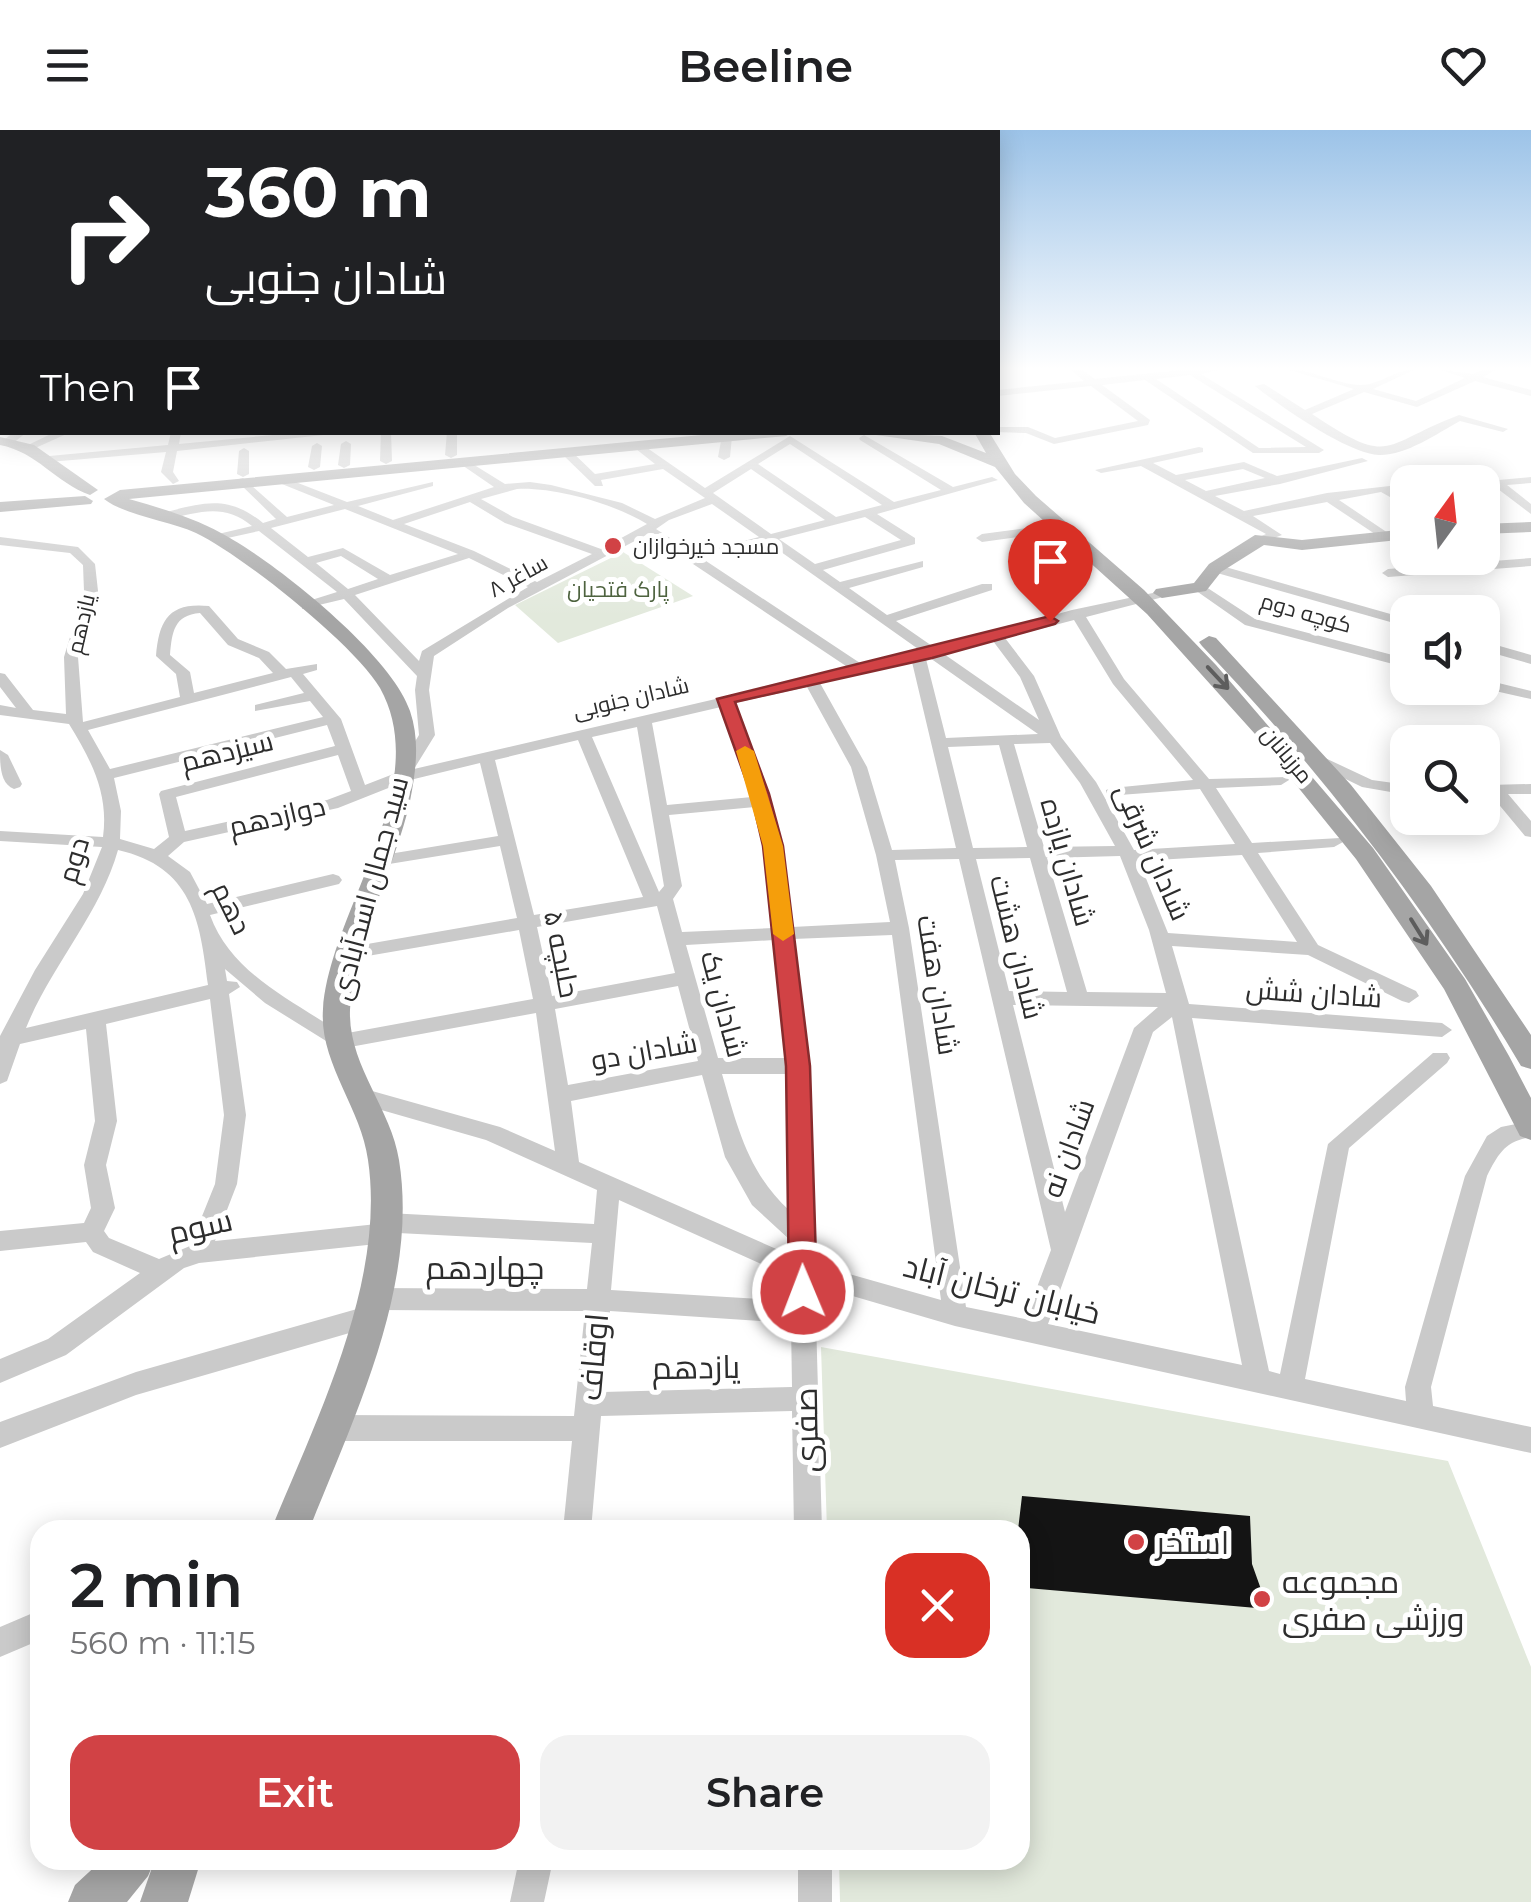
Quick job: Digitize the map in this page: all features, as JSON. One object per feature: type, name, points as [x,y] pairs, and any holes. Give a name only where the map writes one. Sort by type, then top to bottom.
[{"type":"main road","name":"سید جمال اسدآبادی","points":[[36,452],[49,459],[66,479],[218,538],[262,566],[368,656],[394,692],[406,735],[401,778],[382,860],[350,953],[336,1011],[339,1042],[364,1097],[384,1159],[387,1228],[370,1308],[294,1520]]},
{"type":"main road","points":[[457,458],[523,452]]},
{"type":"main road","points":[[26,498],[102,495],[174,480],[276,478],[394,463],[553,452]]},
{"type":"main road","points":[[977,452],[1006,470]]},
{"type":"main road","name":"مرزبانان","points":[[994,452],[1014,483],[1064,528],[1151,594],[1365,852],[1472,1018],[1531,1129]]},
{"type":"main road","name":"مرزبانان","points":[[1002,452],[1006,470]]},
{"type":"main road","points":[[0,504],[314,467],[394,463]]},
{"type":"main road","name":"مرزبانان","points":[[1006,470],[1034,481],[1323,762],[1448,925],[1531,1059]]},
{"type":"main road","points":[[0,504],[55,490],[66,479]]},
{"type":"main road","points":[[1500,528],[1531,527]]},
{"type":"main road","points":[[1151,594],[1200,587],[1215,568],[1261,538],[1302,546],[1390,536]]},
{"type":"main road","points":[[92,1902],[124,1870]]},
{"type":"main road","points":[[164,1902],[175,1870]]},
{"type":"street","points":[[49,459],[80,452]]},
{"type":"street","points":[[122,452],[131,452]]},
{"type":"street","points":[[171,452],[167,472],[174,480]]},
{"type":"street","points":[[241,452],[243,477],[286,522]]},
{"type":"street","points":[[314,467],[316,452]]},
{"type":"street","points":[[344,464],[345,452]]},
{"type":"street","points":[[391,452],[394,463],[457,503]]},
{"type":"street","points":[[456,452],[457,458],[503,488]]},
{"type":"street","points":[[565,452],[611,495],[608,500]]},
{"type":"street","name":"شادان شرقی","points":[[649,452],[885,620],[925,655],[1054,738],[1094,791],[1127,853],[1181,1005],[1258,1382]]},
{"type":"street","points":[[724,457],[725,452]]},
{"type":"street","name":"ساغر ٨","points":[[423,674],[427,654],[538,587],[710,497],[770,452]]},
{"type":"street","name":"ساغر ٨","points":[[809,452],[892,506]]},
{"type":"street","points":[[889,452],[950,490]]},
{"type":"street","points":[[1101,470],[1191,452]]},
{"type":"street","points":[[1203,495],[1362,461]]},
{"type":"street","points":[[1143,462],[1276,535],[1261,538]]},
{"type":"street","points":[[751,464],[834,521]]},
{"type":"street","points":[[391,524],[503,488],[666,465]]},
{"type":"street","points":[[1172,478],[1244,465],[1322,498],[1384,536]]},
{"type":"street","points":[[693,558],[950,490],[1006,470]]},
{"type":"street","points":[[276,478],[470,554],[538,587]]},
{"type":"street","points":[[1500,484],[1531,480]]},
{"type":"street","points":[[527,483],[608,500],[858,668]]},
{"type":"street","points":[[218,538],[429,484]]},
{"type":"street","points":[[1500,486],[1531,510]]},
{"type":"street","points":[[1383,488],[1390,492]]},
{"type":"street","points":[[1242,516],[1390,488]]},
{"type":"street","points":[[473,499],[509,520],[602,553]]},
{"type":"street","points":[[166,516],[222,506],[241,510],[309,560],[347,594],[423,674],[427,735],[401,778]]},
{"type":"street","points":[[813,569],[911,541],[866,512]]},
{"type":"street","points":[[982,538],[1064,528]]},
{"type":"street","name":"یازدهم","points":[[0,541],[64,548],[82,554],[90,564],[91,591],[71,657],[76,724]]},
{"type":"street","points":[[309,560],[343,552],[391,580]]},
{"type":"street","points":[[307,606],[470,554]]},
{"type":"street","points":[[1388,573],[1531,562]]},
{"type":"street","points":[[838,587],[918,564]]},
{"type":"street","name":"کوچه دوم","points":[[1215,568],[1390,619]]},
{"type":"street","points":[[885,620],[987,587]]},
{"type":"street","name":"کوچه دوم","points":[[1200,587],[1250,622],[1390,659]]},
{"type":"street","name":"شادان جنوبی","points":[[401,778],[583,732],[925,655],[1151,594]]},
{"type":"street","points":[[188,700],[183,672],[163,656],[162,647],[171,620],[187,610],[204,609],[233,642],[264,656],[288,674],[332,719],[360,793]]},
{"type":"street","points":[[1077,613],[1118,681],[1205,784],[1310,949]]},
{"type":"street","points":[[939,743],[1054,738],[1027,676],[996,636]]},
{"type":"street","points":[[1502,650],[1531,648]]},
{"type":"street","points":[[1502,650],[1531,660]]},
{"type":"street","name":"شادان هشت","points":[[925,655],[939,743],[1063,1251]]},
{"type":"street","points":[[0,677],[10,715],[76,724],[312,668]]},
{"type":"street","name":"شادان هفت","points":[[811,680],[860,768],[884,855],[900,928],[955,1314]]},
{"type":"street","points":[[1500,688],[1531,696]]},
{"type":"street","points":[[260,708],[310,696]]},
{"type":"street","points":[[726,699],[762,801],[773,846],[798,1066],[802,1271]]},
{"type":"street","points":[[350,953],[659,900],[673,886],[643,718]]},
{"type":"street","points":[[104,775],[332,719]]},
{"type":"street","name":"دوم","points":[[4,1030],[23,1018],[63,939],[97,890],[109,843],[113,811],[104,775],[76,724]]},
{"type":"street","points":[[583,732],[659,900]]},
{"type":"street","name":"شادان یازده","points":[[1005,740],[1034,851],[1080,999]]},
{"type":"street","name":"سیزدهم","points":[[178,838],[166,794],[344,749]]},
{"type":"street","points":[[0,756],[14,784]]},
{"type":"street","name":"حلبچه ۵","points":[[486,756],[529,923],[560,1095],[568,1166]]},
{"type":"street","points":[[1323,762],[1347,776],[1390,787]]},
{"type":"street","points":[[155,763],[166,794]]},
{"type":"street","name":"دوازدهم","points":[[157,856],[178,838],[332,804],[401,778]]},
{"type":"street","points":[[1112,793],[1280,780]]},
{"type":"street","points":[[1500,790],[1531,789]]},
{"type":"street","points":[[1370,819],[1376,801],[1390,795]]},
{"type":"street","points":[[660,811],[762,801]]},
{"type":"street","points":[[1500,801],[1531,832]]},
{"type":"street","name":"دهم","points":[[0,836],[109,843],[157,856],[188,881],[212,941],[251,982],[339,1042]]},
{"type":"street","points":[[382,860],[508,840]]},
{"type":"street","points":[[884,855],[1127,853],[1334,842]]},
{"type":"street","points":[[202,911],[333,880]]},
{"type":"street","name":"شادان یک","points":[[659,900],[676,939],[733,1151],[760,1198],[802,1236]]},
{"type":"street","points":[[676,939],[900,928]]},
{"type":"street","points":[[1160,939],[1310,949],[1410,996]]},
{"type":"street","points":[[200,1253],[226,1184],[235,1115],[212,941]]},
{"type":"street","points":[[339,1042],[686,978]]},
{"type":"street","points":[[0,1076],[4,1030],[95,1018],[251,982]]},
{"type":"street","name":"شادان شش","points":[[1001,998],[1181,1005],[1442,1030]]},
{"type":"street","name":"شادان نه","points":[[1033,1332],[1144,1028],[1181,1005]]},
{"type":"street","points":[[92,1232],[103,1208],[96,1165],[106,1121],[95,1018]]},
{"type":"street","points":[[1290,1389],[1339,1144],[1440,1058]]},
{"type":"street","name":"شادان دو","points":[[560,1095],[710,1066],[798,1066]]},
{"type":"street","name":"خیابان ترخان آباد","points":[[364,1097],[492,1134],[802,1271],[955,1314],[1531,1440]]},
{"type":"street","points":[[1421,1417],[1418,1387],[1476,1176],[1492,1143],[1508,1131],[1531,1129]]},
{"type":"street","name":"اوقاف","points":[[578,1520],[609,1184]]},
{"type":"street","name":"سوم","points":[[0,1371],[56,1346],[159,1270],[200,1253],[387,1228],[604,1234]]},
{"type":"street","points":[[0,1241],[92,1232]]},
{"type":"street","points":[[92,1232],[101,1245],[159,1270]]},
{"type":"street","name":"صفری","points":[[802,1271],[808,1520]]},
{"type":"street","name":"چهاردهم","points":[[0,1435],[67,1405],[370,1308],[598,1300],[803,1313]]},
{"type":"street","name":"یازدهم","points":[[587,1417],[805,1399]]},
{"type":"street","points":[[330,1428],[587,1417]]},
{"type":"street","points":[[0,1642],[30,1628]]},
{"type":"street","points":[[527,1902],[534,1870]]},
{"type":"street","points":[[815,1870],[816,1902]]},
{"type":"green space","name":"پارک فتحیان","points":[[623,552],[693,596],[558,643],[515,605]]},
{"type":"green space","name":"مجموعه ورزشی صفری","points":[[821,1347],[1448,1461],[1531,1667],[1531,1902],[840,1902],[839,1870],[1030,1870],[1030,1520],[827,1520]]},
{"type":"building","name":"استخر","points":[[1022,1496],[1250,1516],[1252,1564],[1268,1609],[1030,1588],[1030,1520],[1019,1520]]},
{"type":"slow traffic","points":[[745,751],[773,846],[783,934]]},
{"type":"place","name":"مسجد خیرخوازان","points":[[613,546]]},
{"type":"place","name":"استخر","points":[[1136,1542]]},
{"type":"place","name":"مجموعه ورزشی صفری","points":[[1262,1599]]},
{"type":"route","points":[[803,1292],[798,1066],[773,846],[760,794],[726,699],[932,653],[1050,621]]}]
